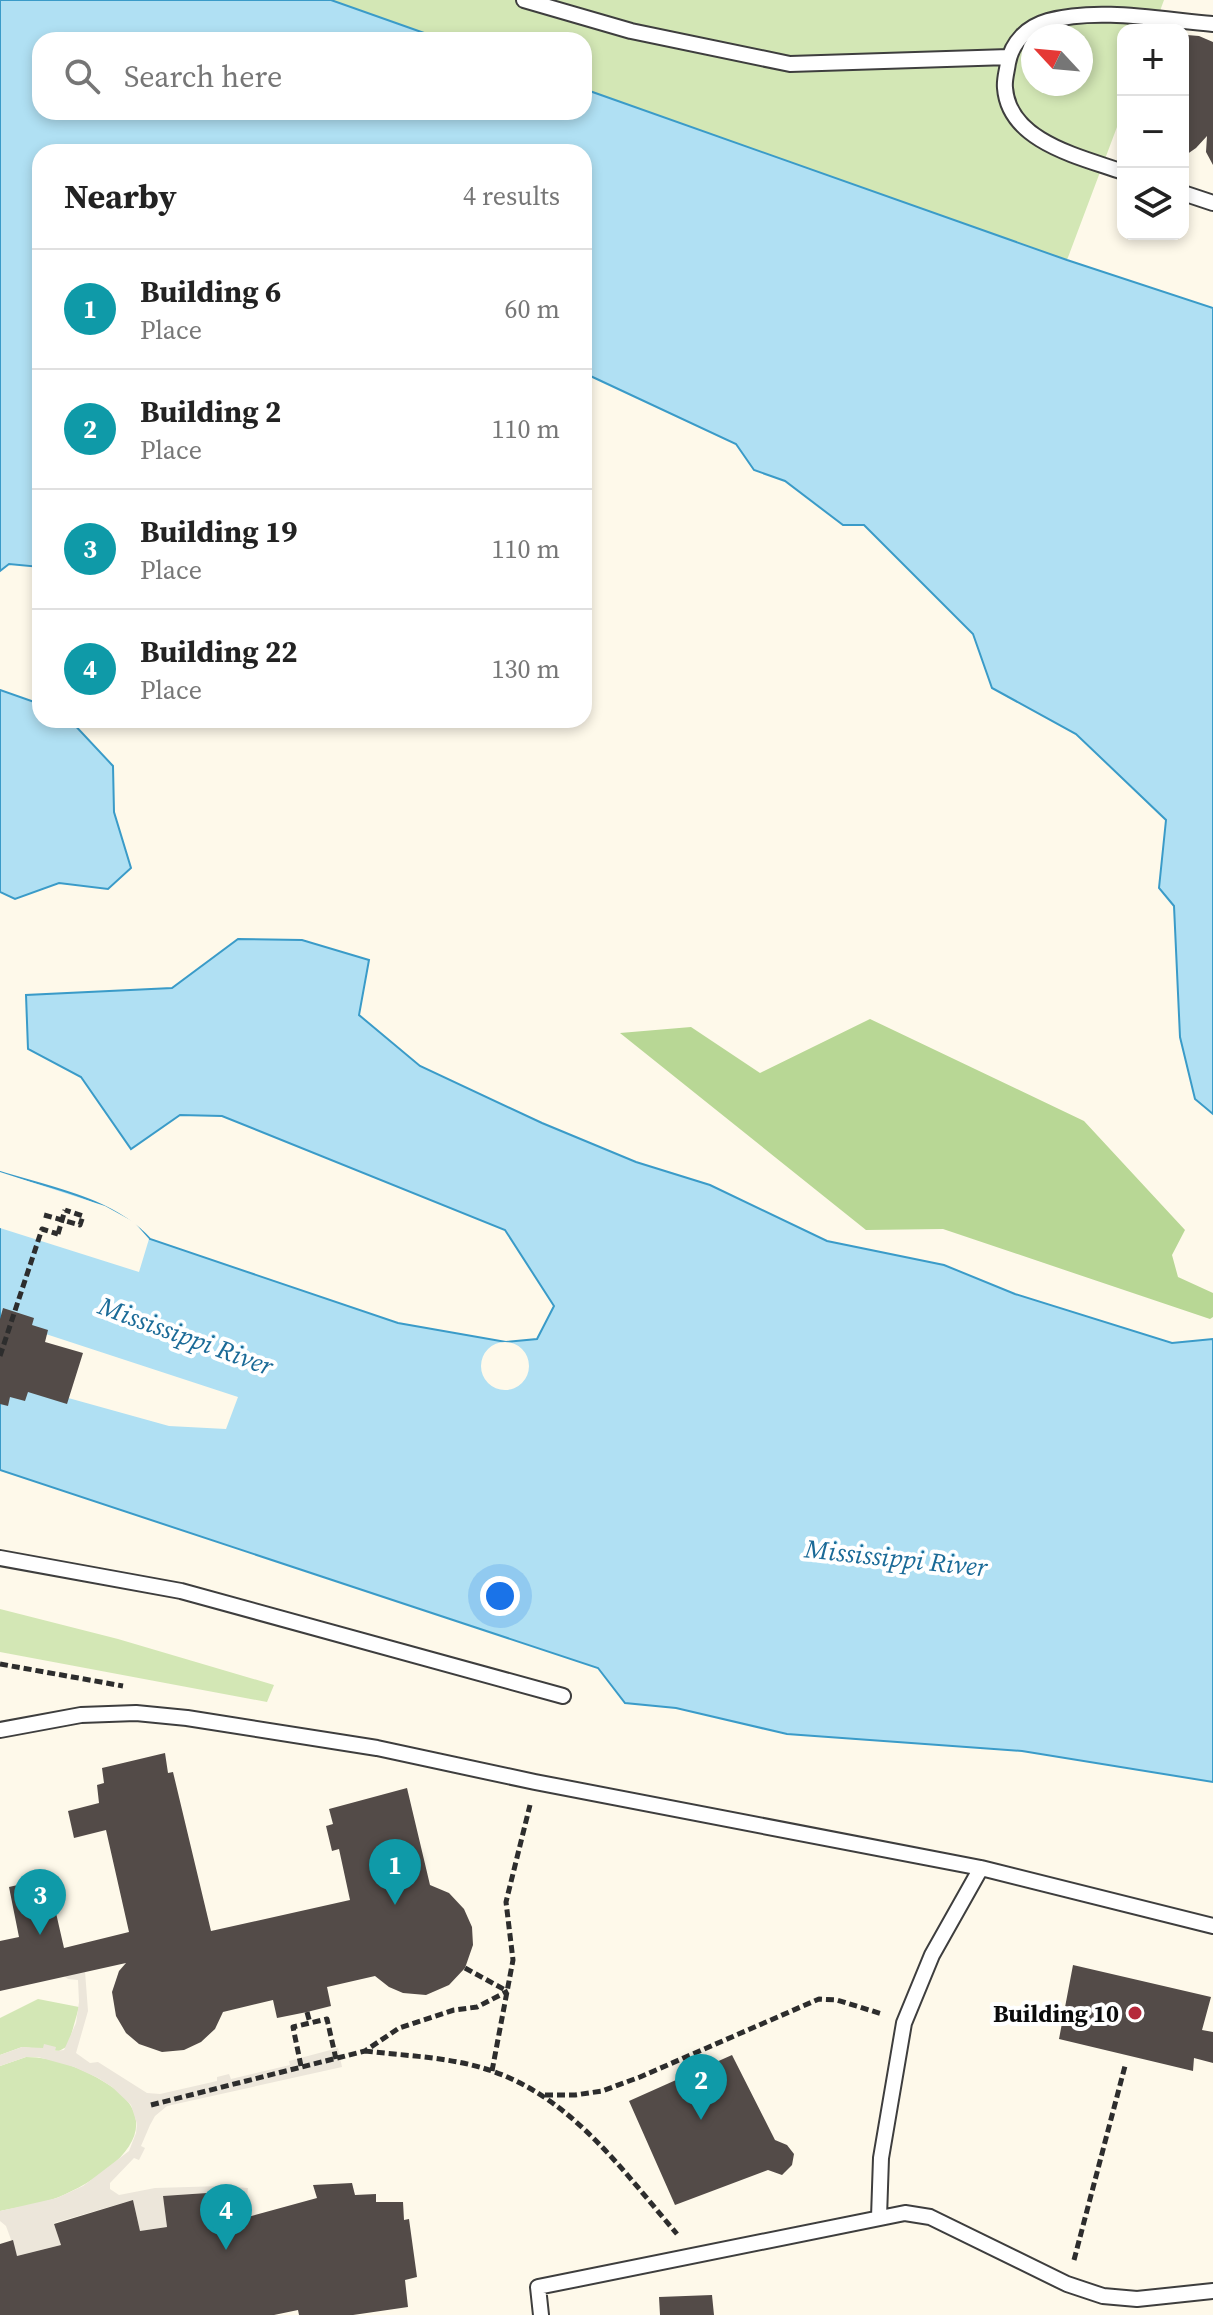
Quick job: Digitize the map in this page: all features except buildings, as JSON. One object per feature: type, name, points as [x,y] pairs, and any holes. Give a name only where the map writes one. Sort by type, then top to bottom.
[{"type":"lane","points":[[524,0],[631,31],[790,64],[1009,57]]},
{"type":"lane","points":[[1117,170],[1031,134],[1014,114],[1005,88],[1009,57],[1018,38],[1047,21],[1105,14],[1213,24]]},
{"type":"lane","points":[[1189,195],[1213,203]]},
{"type":"lane","points":[[0,1558],[181,1591],[563,1696]]},
{"type":"lane","points":[[0,1730],[81,1715],[136,1713],[377,1748],[535,1782],[981,1868],[1213,1926]]},
{"type":"lane","points":[[879,2217],[881,2158],[904,2023],[932,1955],[981,1868]]},
{"type":"lane","points":[[541,2315],[538,2287],[905,2213],[930,2217],[1067,2284],[1103,2296],[1137,2299],[1213,2291]]},
{"type":"path","points":[[0,1356],[42,1229],[58,1234],[65,1210],[83,1216],[80,1225],[44,1215]]},
{"type":"path","points":[[0,1664],[34,1670]]},
{"type":"path","points":[[492,2071],[513,1960],[506,1902],[531,1800]]},
{"type":"path","points":[[465,1968],[508,1991]]},
{"type":"path","points":[[151,2105],[365,2051],[399,2028],[454,2010],[477,2007],[508,1991]]},
{"type":"path","points":[[544,2095],[602,2091],[819,1999],[865,2006],[904,2023]]},
{"type":"path","points":[[307,2012],[310,2023]]},
{"type":"path","points":[[301,2066],[293,2027],[327,2019],[336,2059]]},
{"type":"path","points":[[365,2051],[445,2061],[492,2071],[544,2095],[615,2159],[679,2236],[683,2256]]},
{"type":"path","points":[[1067,2284],[1125,2066]]},
{"type":"green space","points":[[331,0],[1164,0],[1155,24],[1117,24],[1117,127],[1067,260],[592,92],[592,32],[421,32]]},
{"type":"green space","points":[[870,1019],[1084,1121],[1185,1230],[1172,1255],[1178,1277],[1213,1293],[1213,1317],[1210,1319],[943,1229],[866,1230],[620,1033],[691,1027],[760,1073]]},
{"type":"green space","points":[[0,1609],[118,1639],[274,1685],[267,1702],[0,1652]]},
{"type":"green space","points":[[38,1999],[79,2007],[68,2046],[59,2051],[22,2047],[0,2055],[0,2018]]},
{"type":"green space","points":[[26,2057],[68,2064],[106,2083],[126,2100],[135,2117],[135,2133],[114,2164],[78,2188],[45,2202],[0,2211],[0,2066]]},
{"type":"shaded area","points":[[85,1971],[88,2011],[76,2053],[90,2063],[98,2062],[147,2093],[160,2094],[217,2081],[217,2077],[229,2074],[231,2079],[290,2065],[289,2061],[338,2048],[342,2067],[167,2106],[150,2125],[139,2160],[134,2158],[110,2183],[110,2189],[119,2195],[155,2188],[222,2186],[248,2188],[247,2197],[207,2193],[163,2196],[167,2227],[140,2231],[133,2200],[54,2223],[61,2245],[17,2256],[6,2226],[0,2221],[0,2211],[57,2198],[83,2186],[129,2151],[136,2133],[137,2124],[131,2105],[98,2078],[74,2067],[38,2057],[26,2057],[0,2066],[0,2055],[22,2047],[43,2048],[44,2044],[56,2047],[55,2051],[64,2050],[76,2023],[79,2002],[78,1980],[64,1976]]},
{"type":"water","points":[[0,0],[331,0],[421,32],[32,32],[32,120],[592,120],[592,92],[1067,260],[1213,308],[1213,1114],[1195,1099],[1180,1037],[1174,906],[1159,888],[1166,820],[1076,734],[992,688],[973,634],[864,525],[843,525],[785,481],[754,470],[736,444],[592,377],[592,144],[32,144],[32,566],[9,564],[0,571]]},
{"type":"water","points":[[0,690],[32,701],[32,728],[77,728],[113,766],[114,812],[131,868],[108,889],[59,883],[15,899],[0,892]]},
{"type":"water","name":"Mississippi River","points":[[238,939],[302,940],[369,960],[359,1015],[420,1066],[542,1123],[636,1162],[710,1185],[827,1241],[944,1265],[1015,1294],[1172,1343],[1213,1339],[1213,1782],[1022,1751],[787,1734],[676,1708],[625,1703],[598,1668],[0,1470],[0,1172],[99,1204],[118,1213],[150,1239],[398,1323],[506,1342],[537,1339],[554,1306],[505,1230],[222,1116],[180,1115],[131,1149],[81,1077],[28,1049],[26,995],[172,988]]},
{"type":"pier","points":[[0,1172],[105,1206],[134,1222],[149,1239],[139,1272],[0,1228]]},
{"type":"pier","points":[[0,1319],[238,1397],[226,1429],[169,1426],[0,1379]]},
{"type":"pier","points":[[505,1342],[522,1349],[529,1366],[522,1383],[505,1390],[488,1383],[481,1366],[488,1349]]},
{"type":"place","name":"Building 6","points":[[395,1905]]},
{"type":"place","name":"Building 19","points":[[40,1935]]},
{"type":"place","name":"Building 10","points":[[1135,2013]]},
{"type":"place","name":"Building 2","points":[[701,2120]]},
{"type":"place","name":"Building 22","points":[[226,2250]]}]
